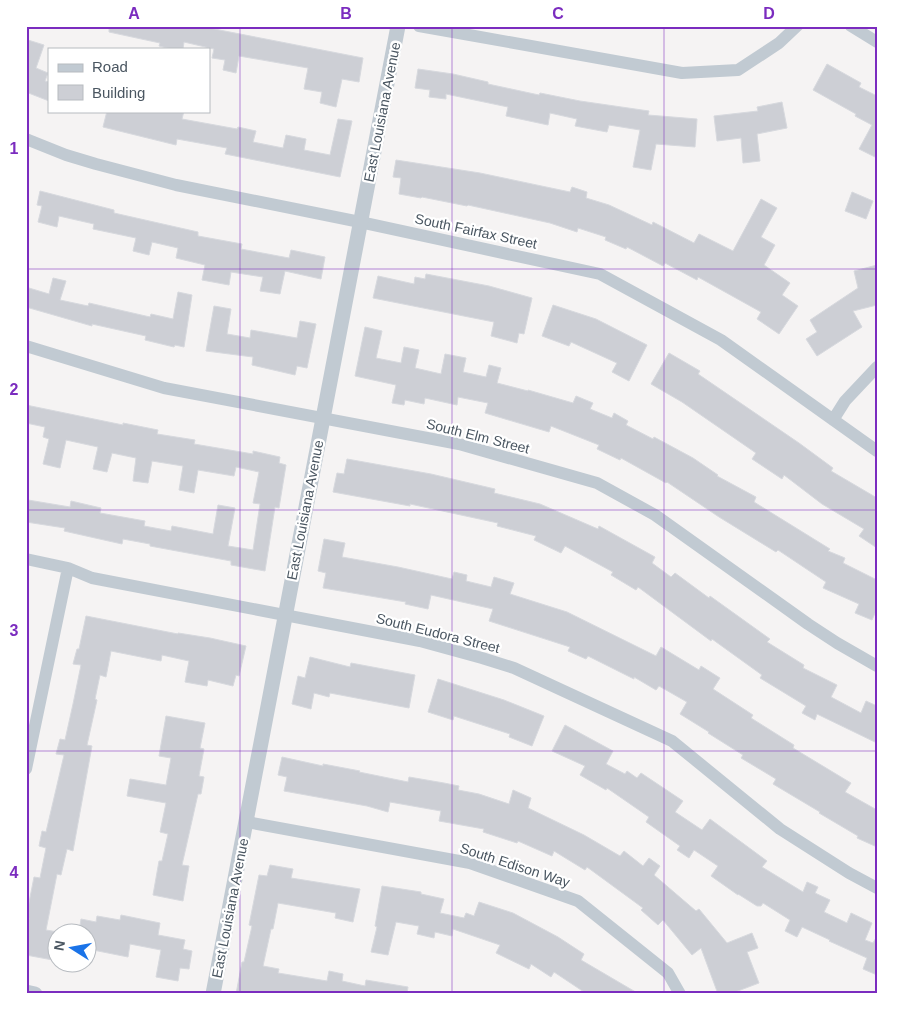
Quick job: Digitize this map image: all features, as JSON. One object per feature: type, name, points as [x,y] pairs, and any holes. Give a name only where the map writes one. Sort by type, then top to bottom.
[{"type":"street","name":"East Louisiana Avenue","points":[[214,994],[398,26]]},
{"type":"street","points":[[419,26],[682,73],[738,70],[779,43],[797,26]]},
{"type":"street","points":[[852,26],[877,42]]},
{"type":"street","name":"South Fairfax Street","points":[[26,139],[66,155],[128,174],[600,274],[721,340],[877,451]]},
{"type":"street","name":"South Elm Street","points":[[26,346],[164,388],[459,444],[597,483],[655,515],[815,628],[877,666]]},
{"type":"street","points":[[833,420],[845,401],[877,367]]},
{"type":"street","name":"South Eudora Street","points":[[26,559],[68,568],[92,578],[420,641],[514,668],[672,740],[780,829],[849,873],[877,888]]},
{"type":"street","points":[[26,769],[68,568]]},
{"type":"street","name":"South Edison Way","points":[[246,822],[470,863],[578,901],[668,973],[680,994]]},
{"type":"street","points":[[26,992],[35,994]]},
{"type":"building","points":[[109,26],[199,26],[363,58],[359,82],[342,79],[336,107],[320,103],[322,92],[304,89],[308,68],[239,56],[236,73],[223,70],[225,60],[212,58],[214,49],[184,42],[183,48],[167,48],[159,46],[160,43],[109,32]]},
{"type":"building","points":[[28,40],[44,45],[36,68],[48,73],[45,81],[48,82],[48,101],[26,92],[26,46]]},
{"type":"building","points":[[827,64],[861,83],[859,87],[877,96],[877,158],[859,149],[872,125],[813,90]]},
{"type":"building","points":[[418,69],[453,74],[539,95],[540,93],[649,111],[648,115],[697,119],[695,147],[656,144],[651,170],[633,167],[640,130],[609,125],[607,132],[575,126],[577,119],[550,113],[548,125],[506,116],[508,107],[446,94],[446,99],[429,97],[430,90],[415,88]]},
{"type":"building","points":[[782,102],[787,128],[757,134],[760,161],[743,163],[741,138],[717,141],[714,116],[758,111],[757,107]]},
{"type":"building","points":[[107,112],[184,112],[182,119],[256,131],[253,142],[283,148],[286,135],[306,139],[304,150],[330,155],[338,119],[352,121],[340,177],[225,154],[227,148],[177,139],[176,145],[103,127]]},
{"type":"building","points":[[396,160],[480,173],[570,192],[572,187],[587,192],[586,198],[609,205],[652,225],[653,222],[694,243],[699,234],[733,251],[761,199],[777,208],[761,237],[775,245],[764,265],[790,283],[782,295],[798,306],[779,334],[757,319],[761,312],[698,277],[697,280],[665,263],[663,266],[627,247],[626,249],[605,240],[606,237],[578,228],[577,232],[550,223],[468,205],[399,194],[401,178],[393,177]]},
{"type":"building","points":[[40,191],[114,210],[114,213],[198,232],[198,236],[242,244],[241,249],[289,258],[291,250],[325,257],[321,279],[285,271],[280,294],[260,291],[263,277],[231,272],[229,285],[202,280],[205,265],[176,258],[178,248],[152,242],[149,255],[133,251],[136,238],[93,229],[94,224],[59,216],[57,227],[38,222],[42,206],[37,205]]},
{"type":"building","points":[[852,192],[873,201],[866,219],[845,211]]},
{"type":"building","points":[[877,265],[877,305],[853,311],[862,327],[817,356],[806,339],[817,332],[810,320],[858,288],[854,271]]},
{"type":"building","points":[[426,274],[489,286],[532,298],[524,334],[519,333],[517,343],[491,336],[494,322],[373,298],[378,276],[414,284],[415,277],[425,279]]},
{"type":"building","points":[[53,278],[66,281],[60,300],[88,306],[89,303],[150,317],[151,314],[173,319],[178,292],[192,295],[184,347],[175,345],[174,347],[145,340],[146,336],[92,324],[92,326],[26,307],[29,288],[49,294]]},
{"type":"building","points":[[553,305],[596,319],[647,345],[629,381],[612,372],[617,363],[571,342],[569,346],[542,336]]},
{"type":"building","points":[[214,306],[231,309],[227,334],[250,338],[251,330],[297,338],[300,321],[316,324],[307,368],[297,366],[295,375],[252,365],[253,357],[206,351]]},
{"type":"building","points":[[365,327],[382,331],[376,358],[401,363],[404,347],[419,350],[415,368],[441,374],[445,354],[466,358],[463,372],[486,377],[489,365],[501,368],[497,383],[573,403],[576,396],[593,403],[590,409],[612,418],[614,413],[628,421],[626,425],[653,439],[654,437],[693,458],[717,476],[756,497],[754,502],[830,549],[828,551],[845,558],[843,563],[877,580],[877,609],[872,620],[855,613],[859,604],[823,588],[826,582],[778,550],[776,552],[667,482],[621,458],[620,460],[597,449],[599,445],[551,426],[549,432],[485,413],[488,403],[458,397],[457,405],[425,398],[424,404],[405,400],[404,405],[392,403],[396,385],[355,376]]},
{"type":"building","points":[[669,353],[700,371],[698,374],[799,443],[833,468],[831,471],[877,498],[877,548],[859,536],[864,529],[822,504],[784,475],[782,479],[752,459],[756,453],[682,402],[651,384]]},
{"type":"building","points":[[26,405],[123,425],[123,423],[158,430],[157,434],[195,440],[194,444],[253,454],[253,451],[280,457],[279,463],[286,465],[279,508],[275,507],[265,571],[231,565],[231,561],[150,546],[150,544],[123,539],[122,544],[64,531],[65,528],[26,522],[28,500],[70,507],[71,501],[101,508],[100,513],[145,521],[144,526],[171,531],[172,526],[213,534],[218,505],[235,508],[228,546],[253,550],[260,504],[253,503],[259,472],[236,467],[234,476],[198,470],[194,493],[179,490],[183,466],[152,461],[148,483],[133,481],[136,458],[112,453],[107,472],[93,469],[98,447],[66,440],[60,468],[43,464],[49,439],[43,437],[45,427],[26,423]]},
{"type":"building","points":[[347,459],[431,474],[495,489],[494,493],[540,504],[598,529],[599,526],[655,557],[652,563],[671,577],[675,573],[770,639],[767,642],[804,665],[803,668],[837,685],[831,697],[861,713],[866,701],[877,706],[877,743],[817,714],[815,720],[802,713],[806,706],[760,678],[762,675],[712,639],[711,641],[638,587],[636,590],[611,575],[613,572],[565,546],[561,553],[534,540],[536,536],[497,526],[498,523],[410,504],[410,506],[333,492],[337,473],[344,474]]},
{"type":"building","points":[[324,539],[345,543],[342,557],[452,579],[454,572],[467,575],[466,581],[491,587],[494,577],[514,583],[510,594],[567,612],[656,656],[661,647],[699,670],[701,666],[720,678],[713,689],[753,715],[751,718],[794,745],[793,748],[851,783],[845,792],[877,810],[877,847],[857,838],[858,836],[773,784],[776,779],[741,758],[743,755],[680,714],[687,702],[659,686],[656,690],[634,677],[634,679],[588,656],[586,659],[568,651],[570,647],[489,621],[493,609],[431,595],[428,609],[405,604],[406,602],[323,588],[326,573],[318,571]]},
{"type":"building","points":[[86,616],[246,646],[239,676],[236,675],[233,686],[208,680],[207,686],[185,682],[189,661],[162,655],[161,661],[111,651],[106,677],[100,675],[95,699],[97,700],[87,745],[92,746],[73,851],[67,849],[61,875],[57,874],[46,930],[48,930],[48,959],[26,955],[26,930],[29,918],[26,918],[34,877],[40,878],[46,848],[39,846],[42,831],[46,832],[64,755],[56,754],[60,739],[65,740],[73,704],[81,665],[73,664],[77,649],[79,649]]},
{"type":"building","points":[[310,657],[350,667],[351,663],[415,675],[409,708],[330,693],[329,697],[314,693],[311,709],[292,704],[298,676],[305,678]]},
{"type":"building","points":[[438,679],[504,700],[544,716],[532,746],[509,737],[510,734],[454,716],[453,720],[428,712]]},
{"type":"building","points":[[166,716],[205,723],[200,748],[204,749],[199,776],[204,777],[201,794],[198,794],[182,865],[189,866],[183,901],[153,895],[159,861],[162,861],[168,834],[160,832],[166,803],[127,796],[130,779],[166,785],[171,758],[159,756]]},
{"type":"building","points":[[565,725],[613,751],[606,764],[625,774],[627,771],[637,778],[641,773],[683,801],[675,812],[702,830],[710,819],[767,861],[762,867],[803,892],[807,882],[818,887],[815,893],[830,900],[824,912],[847,923],[851,913],[872,923],[865,940],[873,943],[877,936],[877,975],[863,969],[867,958],[830,940],[802,927],[797,937],[785,931],[790,920],[763,903],[761,906],[757,906],[738,895],[711,876],[718,866],[694,850],[689,858],[677,850],[680,846],[646,822],[649,817],[607,788],[606,790],[580,775],[585,766],[552,751]]},
{"type":"building","points":[[282,757],[408,782],[409,777],[459,786],[458,790],[479,794],[509,804],[513,790],[531,798],[528,808],[584,835],[620,856],[624,851],[643,866],[649,858],[660,866],[654,875],[696,911],[699,909],[727,943],[752,933],[758,948],[747,952],[759,983],[730,994],[718,994],[701,948],[692,955],[663,920],[658,925],[641,910],[643,908],[587,867],[585,870],[554,851],[552,856],[518,841],[517,843],[483,832],[484,829],[439,821],[441,811],[390,802],[388,812],[367,806],[284,791],[287,777],[278,775]]},
{"type":"building","points":[[270,865],[293,869],[291,878],[360,889],[353,922],[335,918],[336,913],[278,903],[263,966],[279,969],[278,973],[327,981],[329,971],[343,974],[342,981],[365,986],[366,980],[408,987],[407,994],[236,994],[252,926],[249,925],[259,875],[267,876]]},
{"type":"building","points":[[382,886],[421,892],[421,894],[444,899],[440,913],[464,918],[466,913],[474,916],[479,902],[513,913],[558,937],[584,954],[581,960],[639,994],[587,994],[554,972],[551,977],[531,964],[529,969],[496,953],[500,945],[453,929],[452,936],[435,932],[434,938],[417,934],[419,926],[396,922],[388,955],[371,952],[377,927],[375,926]]},
{"type":"building","points":[[121,915],[160,923],[158,935],[185,940],[183,949],[192,951],[189,969],[180,968],[178,981],[156,977],[161,950],[130,944],[128,957],[98,951],[97,916],[120,920]]},
{"type":"building","points":[[81,919],[96,922],[81,922]]}]
